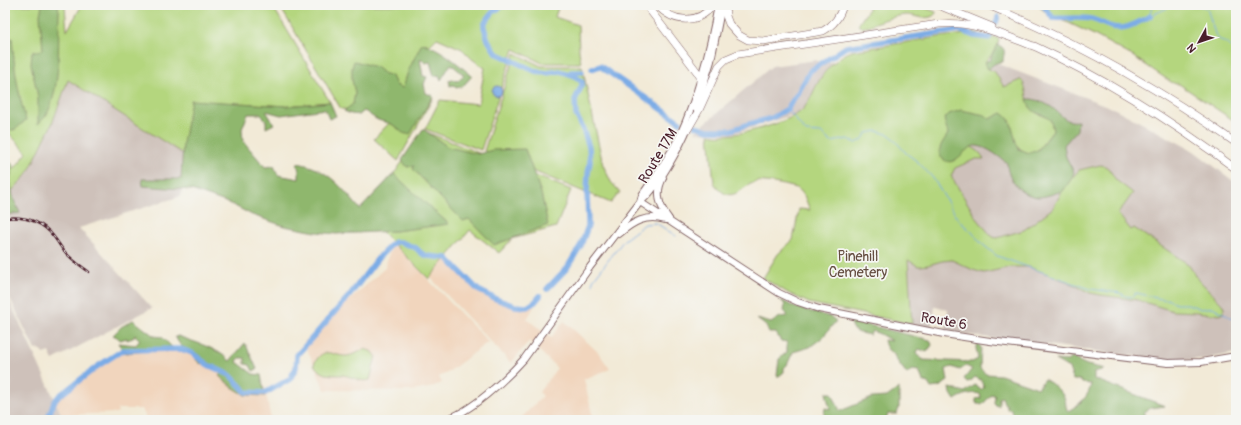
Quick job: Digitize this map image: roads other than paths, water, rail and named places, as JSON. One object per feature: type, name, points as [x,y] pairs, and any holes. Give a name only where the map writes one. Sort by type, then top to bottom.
[{"type":"highway","points":[[646,5],[698,73],[700,82]]},
{"type":"highway","points":[[657,5],[670,16],[686,20],[700,17],[708,12],[713,5]]},
{"type":"highway","points":[[724,5],[727,20],[735,32],[743,38],[757,41],[823,31],[837,20],[843,5]]},
{"type":"highway","points":[[938,5],[986,24],[1097,78],[1192,137],[1236,169]]},
{"type":"highway","points":[[988,5],[1088,51],[1147,84],[1236,143]]},
{"type":"highway","points":[[1002,5],[1047,31]]},
{"type":"highway","points":[[688,130],[719,66],[726,59],[738,54],[931,25],[954,23],[968,24],[986,29],[1038,48]]},
{"type":"main road","name":"Route 17M","points":[[640,202],[642,195],[680,135],[700,82],[718,5]]},
{"type":"main road","name":"Route 17M","points":[[640,202],[646,198],[669,164],[688,130],[708,72],[724,5]]},
{"type":"main road","points":[[669,164],[660,186],[659,202],[662,210],[673,223]]},
{"type":"main road","name":"Route 6","points":[[640,202],[779,293],[798,302],[819,309],[959,336],[1098,355],[1185,363],[1209,361],[1236,356]]},
{"type":"main road","points":[[444,420],[457,415],[471,406],[515,370],[640,202]]},
{"type":"main road","points":[[608,245],[627,227],[639,220],[652,218],[673,223]]},
{"type":"water","points":[[495,86],[499,86],[501,87],[501,95],[495,96],[492,93],[492,89]]},
{"type":"waterway","points":[[504,5],[493,12],[484,24],[488,40],[496,53],[535,71],[547,73],[560,71],[575,76],[582,82],[575,100],[576,115],[582,126],[589,147],[590,162],[587,191],[588,226],[581,245],[567,268],[547,289]]},
{"type":"waterway","points":[[1043,5],[1053,18],[1091,19],[1115,28],[1130,26],[1150,16]]},
{"type":"waterway","points":[[1150,16],[1152,5]]},
{"type":"waterway","points":[[1150,16],[1174,5]]},
{"type":"waterway","points":[[1198,5],[1207,8],[1216,37],[1236,50]]},
{"type":"waterway","points":[[996,23],[998,17]]},
{"type":"waterway","points":[[696,126],[708,130],[731,130],[772,118],[787,109],[810,71],[846,47],[959,30],[974,36],[989,38],[990,36]]},
{"type":"waterway","points":[[592,69],[600,66],[680,122]]},
{"type":"waterway","points":[[571,72],[582,72]]},
{"type":"waterway","points":[[787,109],[806,132],[821,133],[831,142],[848,139],[856,143],[862,140],[867,133],[877,131],[890,135],[906,153],[918,162],[933,178],[959,221],[971,231],[981,243],[997,256],[1090,289],[1120,293],[1131,297],[1136,293],[1168,299],[1176,304],[1188,304],[1201,309],[1213,307],[1236,321]]},
{"type":"waterway","points":[[593,284],[593,280],[624,240],[645,224],[656,223],[676,236]]},
{"type":"waterway","points":[[47,420],[54,402],[59,396],[98,366],[123,350],[181,349],[192,353],[208,365],[230,375],[246,392],[265,393],[290,379],[296,368],[297,355],[349,296],[379,257],[394,242],[401,242],[416,248],[427,256],[447,258],[478,290],[496,299],[515,306],[527,307],[535,302],[540,296]]},
{"type":"railway","points":[[5,218],[26,219],[38,223],[54,237],[68,255],[89,272]]},
{"type":"park label","name":"Pinehill Cemetery","points":[[858,264]]}]
